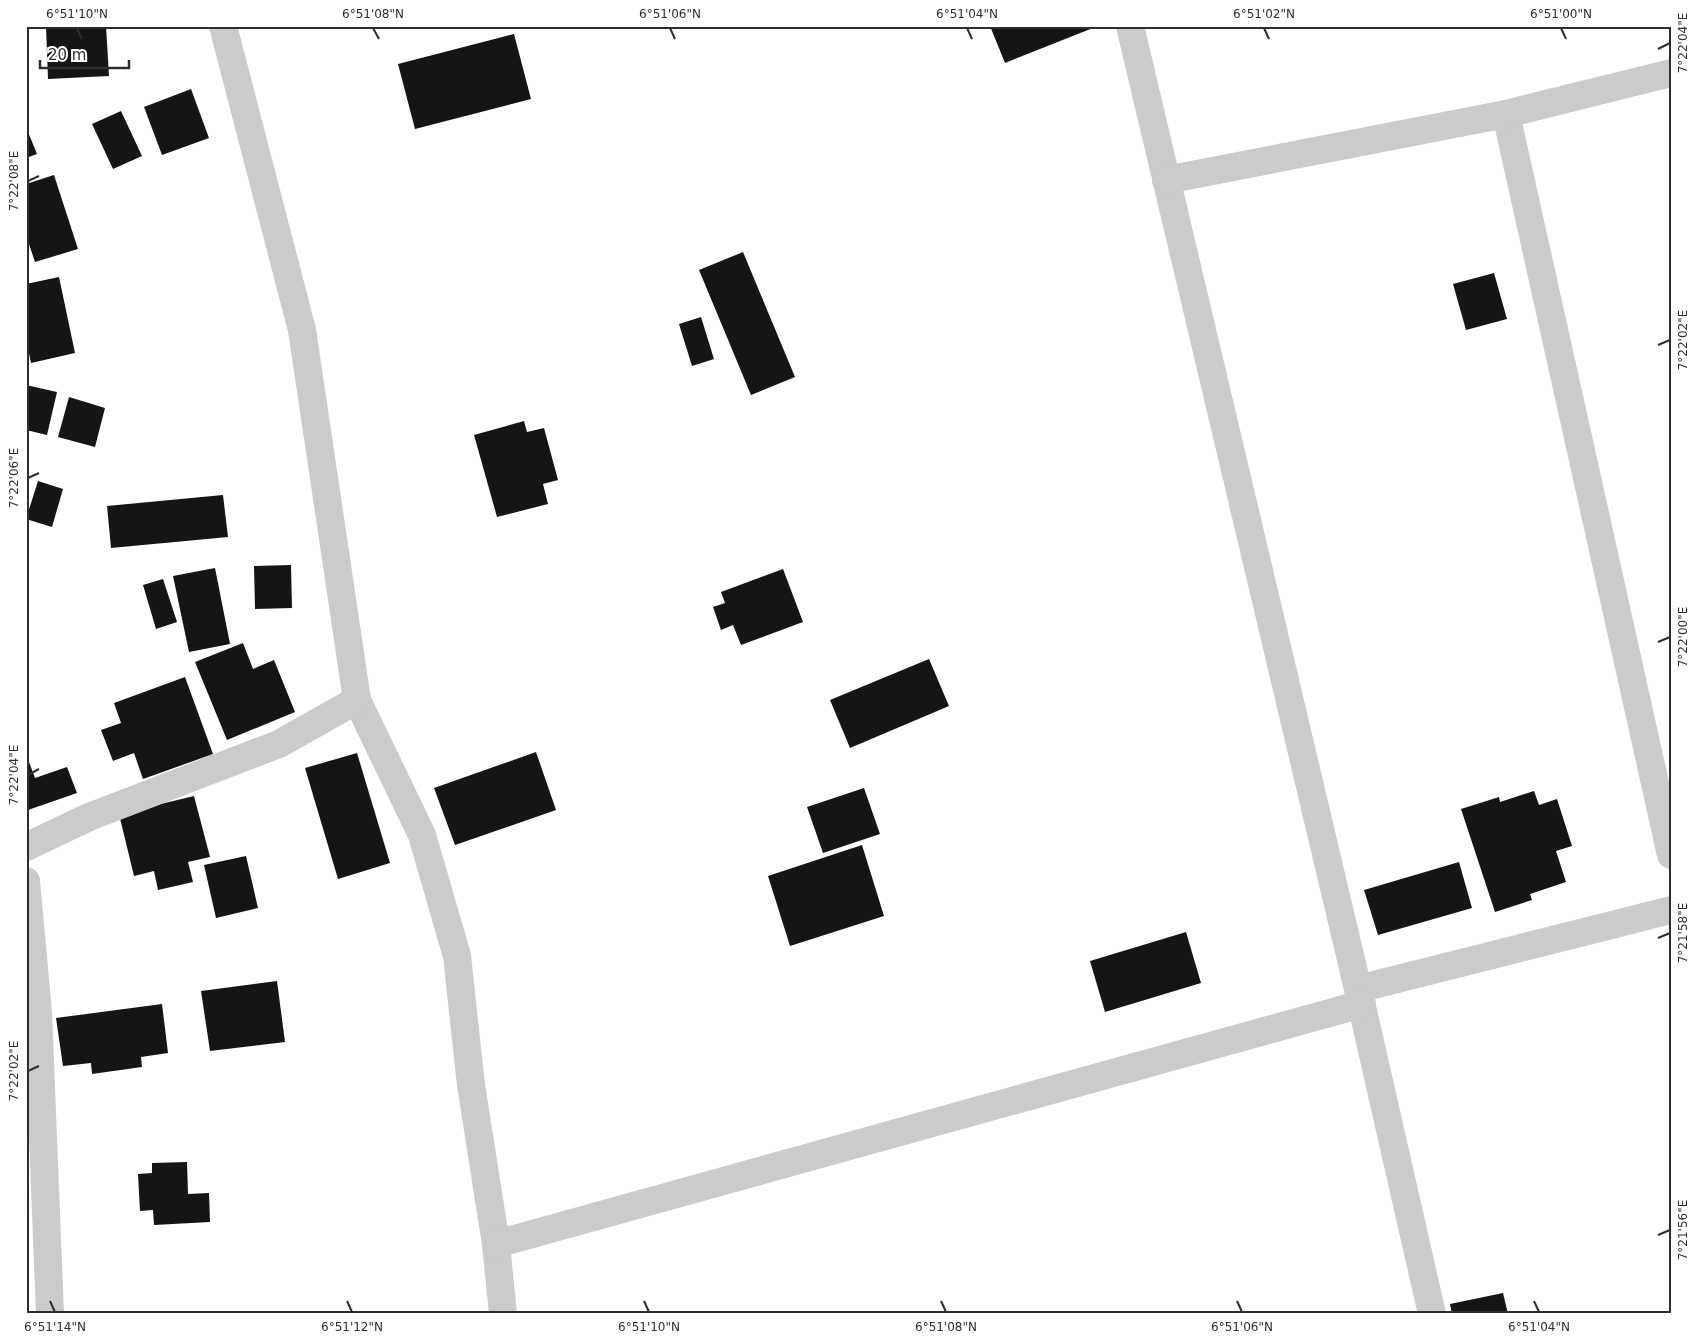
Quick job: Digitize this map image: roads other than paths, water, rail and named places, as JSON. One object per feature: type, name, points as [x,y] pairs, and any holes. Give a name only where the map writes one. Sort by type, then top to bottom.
[{"type":"street","points":[[224,26],[302,330],[357,700],[422,835],[458,956],[471,1085],[496,1244],[503,1314]]},
{"type":"street","points":[[1130,26],[1360,996],[1432,1314]]},
{"type":"street","points":[[1166,180],[1506,114],[1671,73]]},
{"type":"street","points":[[1506,114],[1671,855]]},
{"type":"street","points":[[26,848],[89,817],[279,744],[357,700]]},
{"type":"street","points":[[26,881],[38,1012],[50,1314]]},
{"type":"street","points":[[496,1244],[1360,996],[1671,910]]}]
